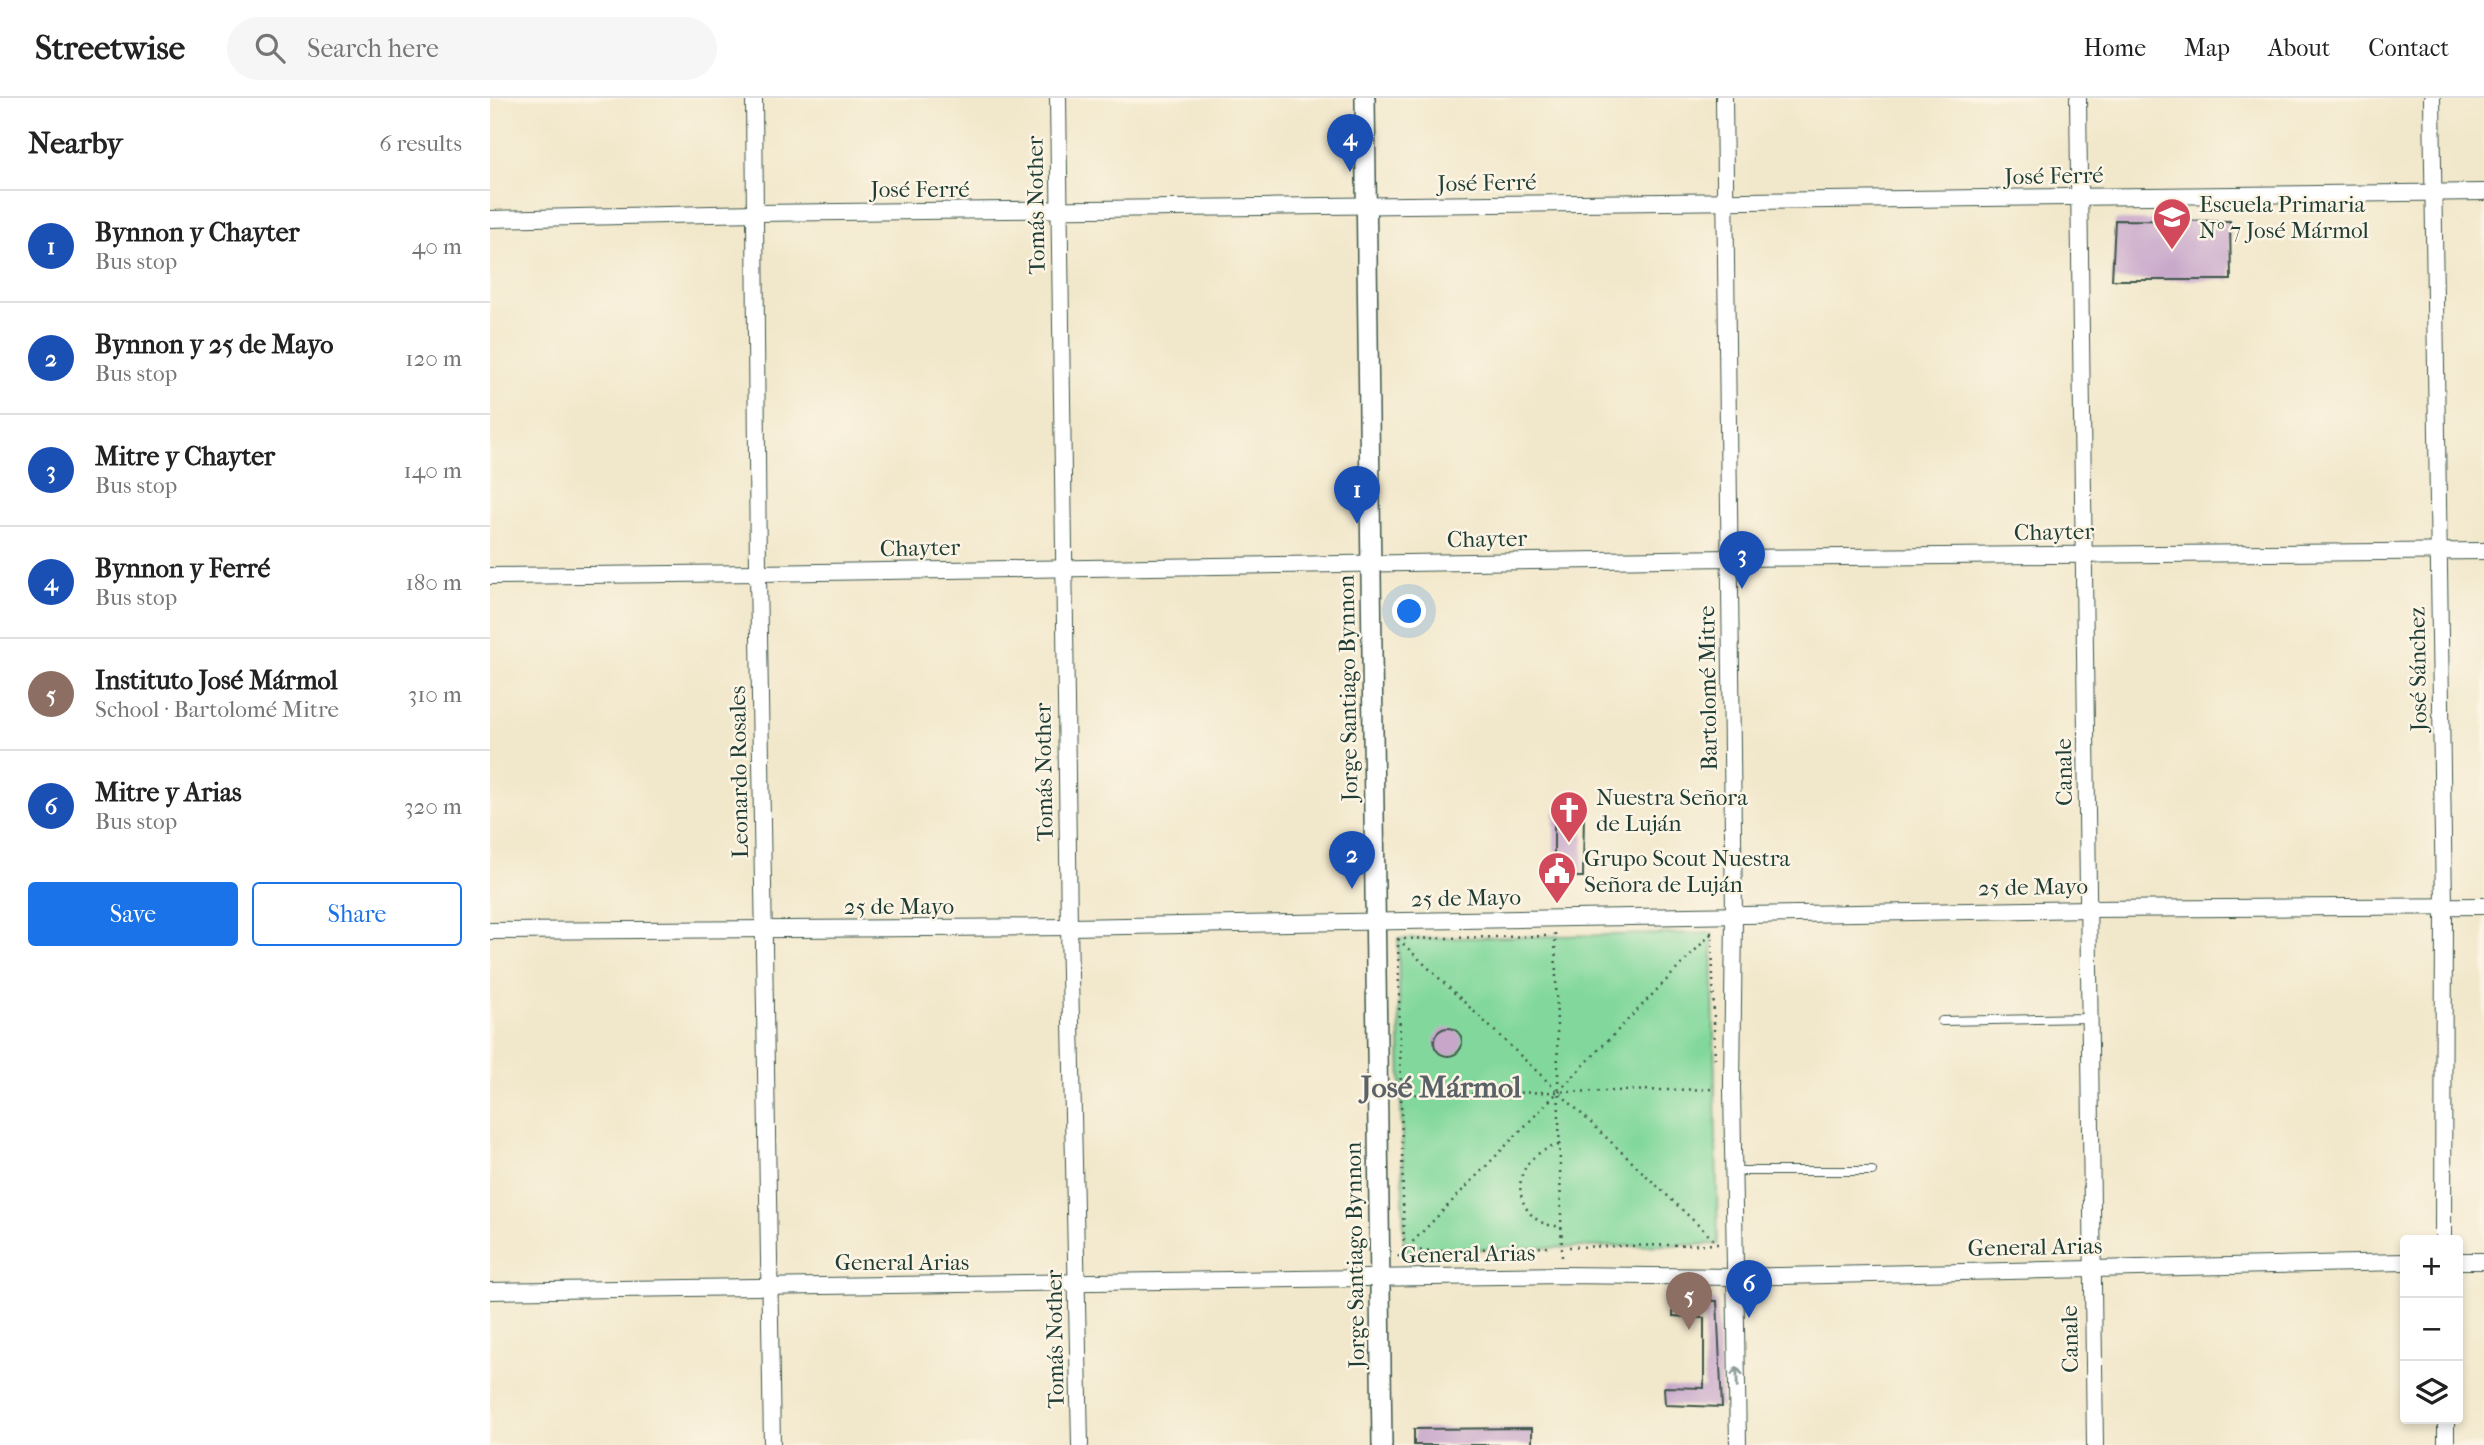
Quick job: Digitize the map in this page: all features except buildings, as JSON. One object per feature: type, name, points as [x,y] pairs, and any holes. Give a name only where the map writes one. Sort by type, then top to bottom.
[{"type":"street","name":"Leonardo Rosales","points":[[754,98],[758,573],[772,1445]]},
{"type":"street","name":"Tomás Nother","points":[[1058,98],[1069,927],[1080,1445]]},
{"type":"street","name":"Jorge Santiago Bynnon","points":[[1365,98],[1382,1445]]},
{"type":"street","name":"Bartolomé Mitre","points":[[1724,98],[1734,916],[1732,1088],[1738,1445]]},
{"type":"street","name":"Canale","points":[[2078,98],[2095,1445]]},
{"type":"street","name":"José Sánchez","points":[[2432,98],[2444,906],[2443,1235]]},
{"type":"street","name":"José Ferré","points":[[490,219],[756,213],[2484,192]]},
{"type":"street","name":"Chayter","points":[[490,576],[1730,558],[2484,551]]},
{"type":"street","name":"25 de Mayo","points":[[490,931],[1069,927],[2088,909],[2484,905]]},
{"type":"street","points":[[2463,1261],[2484,1261]]},
{"type":"street","name":"General Arias","points":[[490,1291],[1563,1275],[1736,1277],[2400,1262]]},
{"type":"street","points":[[2446,1424],[2446,1445]]},
{"type":"lane","points":[[1942,1020],[2089,1018]]},
{"type":"lane","points":[[1733,1171],[1871,1171]]},
{"type":"path","points":[[1555,919],[1563,1275]]},
{"type":"path","points":[[1375,923],[1398,939],[1718,1244]]},
{"type":"path","points":[[1699,933],[1712,933]]},
{"type":"path","points":[[1712,933],[1715,1063]]},
{"type":"path","points":[[1380,1278],[1712,933]]},
{"type":"path","points":[[1398,939],[1555,936]]},
{"type":"path","points":[[1398,939],[1404,1251]]},
{"type":"path","points":[[1377,1095],[1732,1088]]},
{"type":"path","points":[[1559,1145],[1545,1149],[1525,1166],[1520,1191],[1531,1214],[1542,1222],[1560,1226]]},
{"type":"path","points":[[1718,1231],[1718,1244]]},
{"type":"path","points":[[1569,1247],[1718,1244]]},
{"type":"path","points":[[1404,1251],[1552,1247]]},
{"type":"green space","points":[[1712,933],[1718,1244],[1404,1251],[1398,939]]},
{"type":"place","name":"Bynnon y Ferré","points":[[1350,172]]},
{"type":"place","name":"Escuela Primaria Nº 7 José Mármol","points":[[2172,251]]},
{"type":"place","name":"Bynnon y Chayter","points":[[1357,524]]},
{"type":"place","name":"Mitre y Chayter","points":[[1742,589]]},
{"type":"place","name":"Nuestra Señora de Luján","points":[[1569,844]]},
{"type":"place","name":"Bynnon y 25 de Mayo","points":[[1352,889]]},
{"type":"place","name":"Grupo Scout Nuestra Señora de Luján","points":[[1557,905]]},
{"type":"place","name":"Mitre y Arias","points":[[1749,1318]]},
{"type":"place","name":"Instituto José Mármol","points":[[1689,1330]]},
{"type":"district","name":"José Mármol","points":[[1441,1087]]}]
